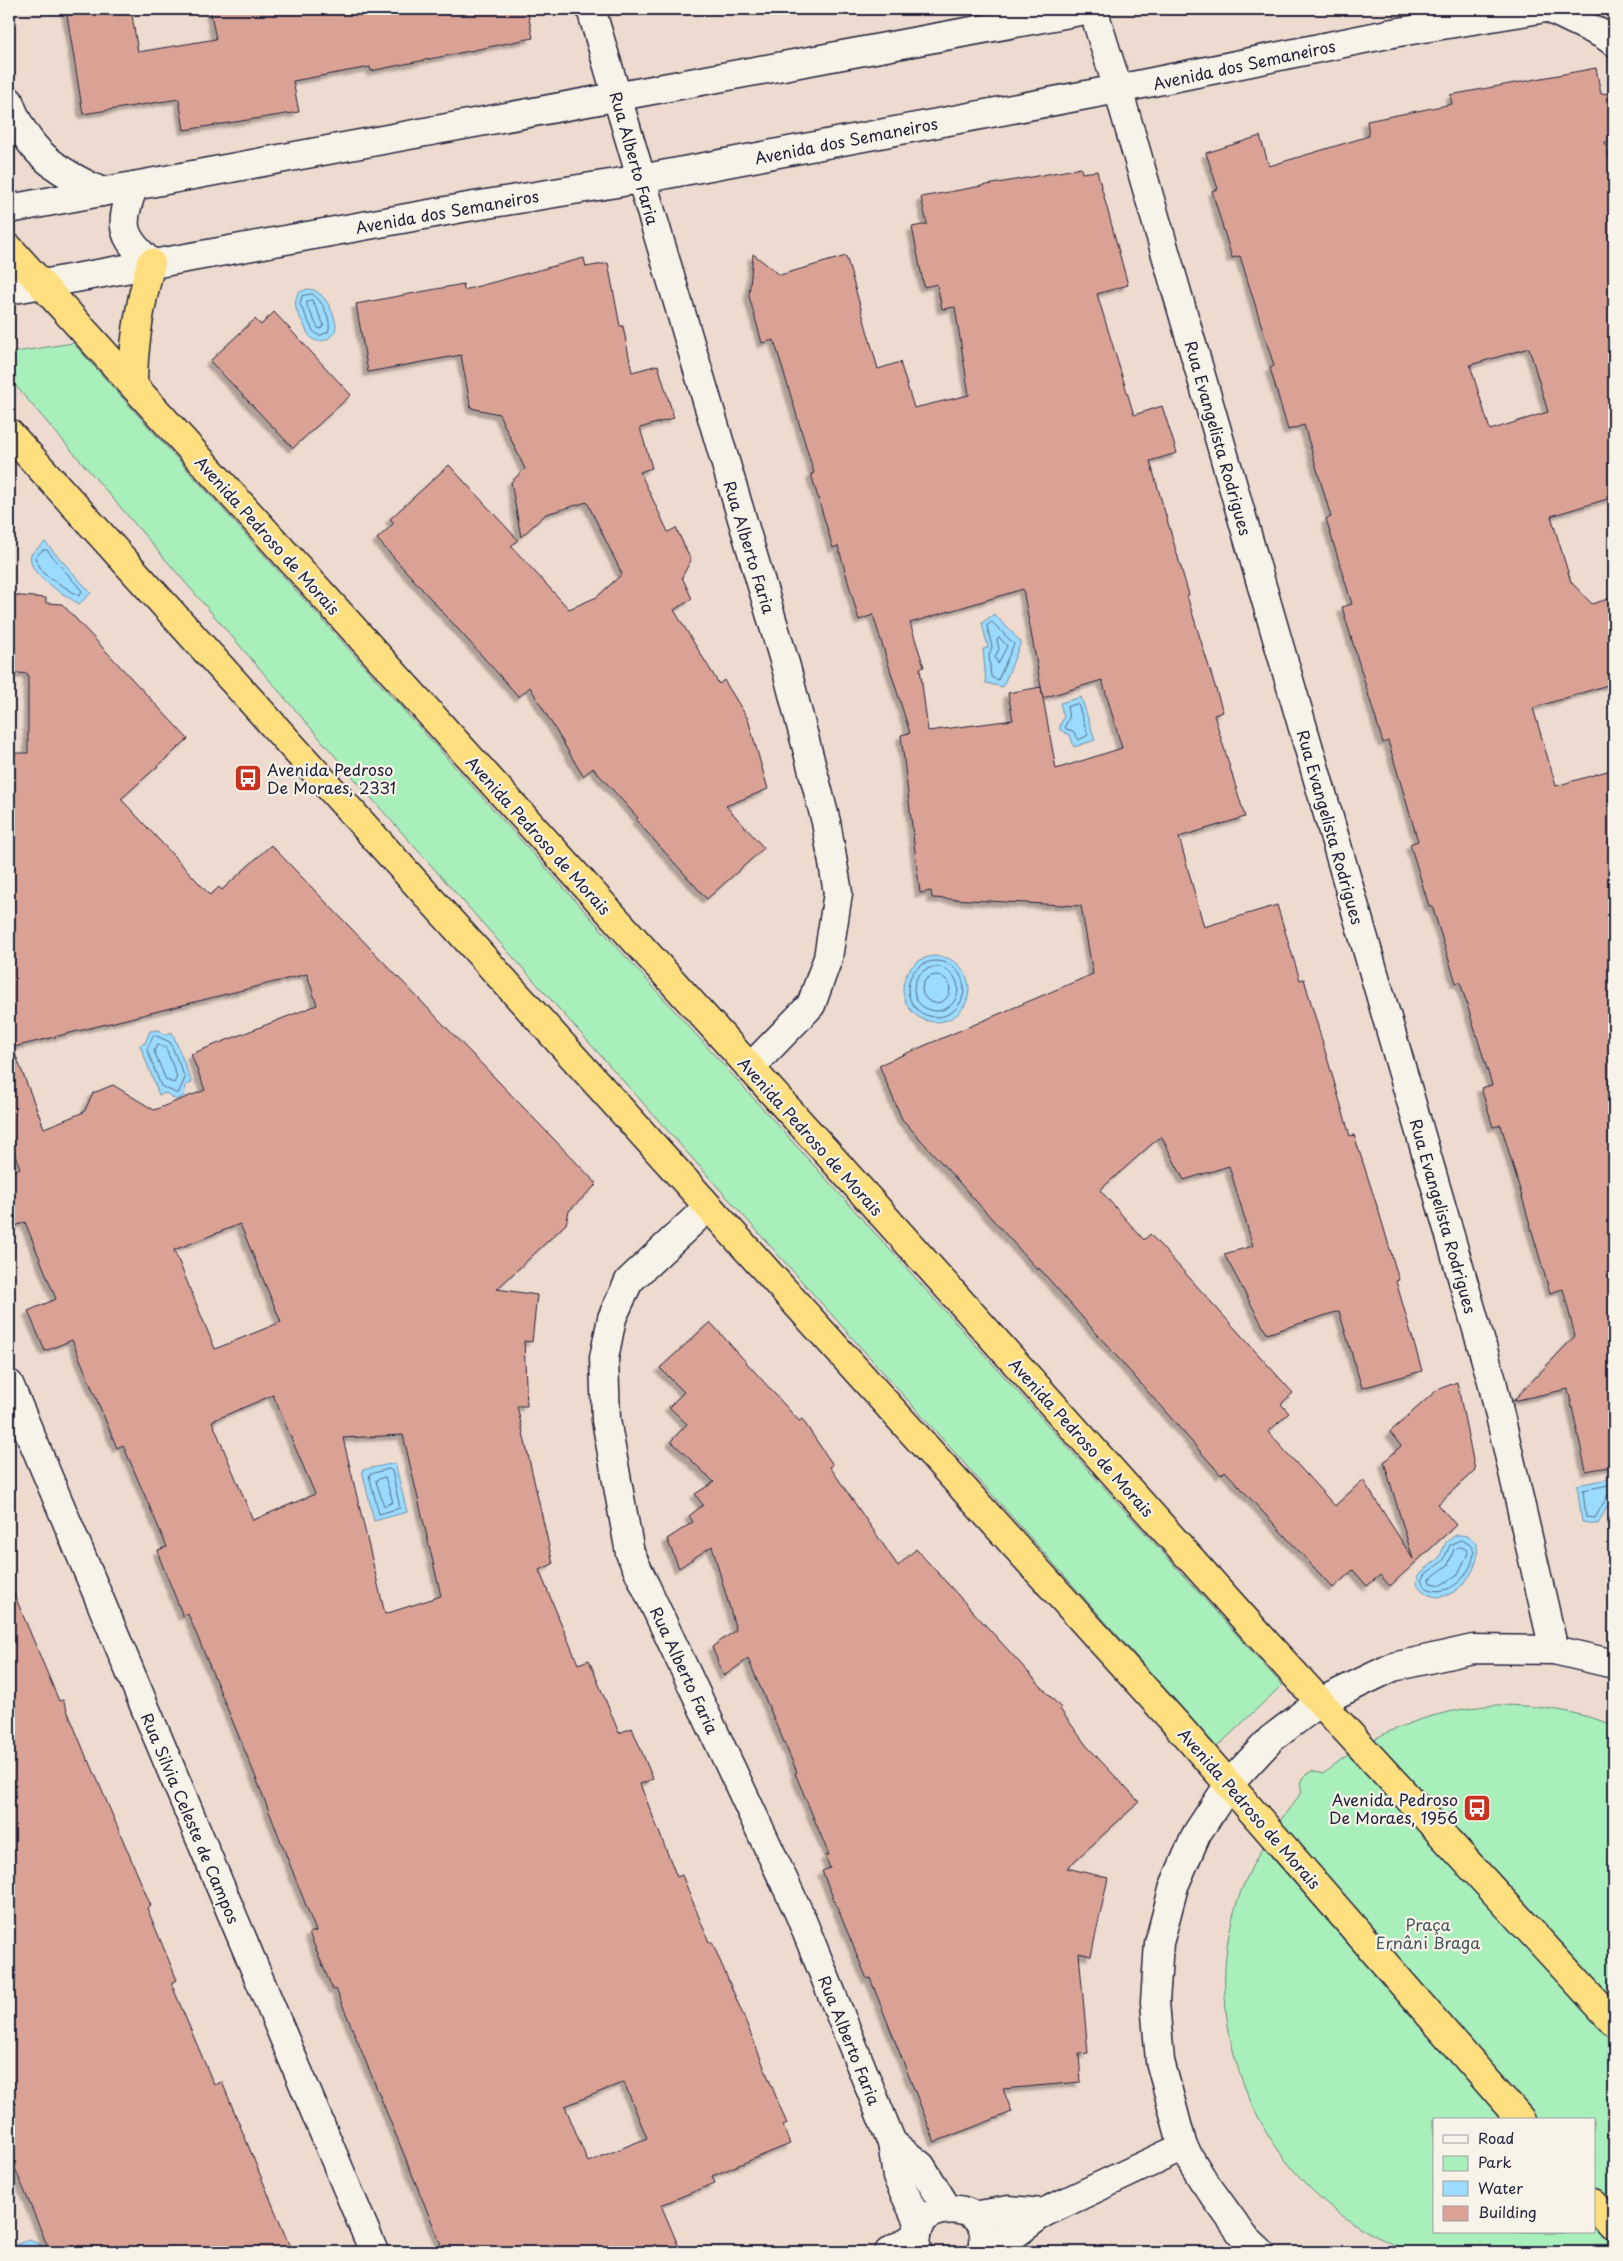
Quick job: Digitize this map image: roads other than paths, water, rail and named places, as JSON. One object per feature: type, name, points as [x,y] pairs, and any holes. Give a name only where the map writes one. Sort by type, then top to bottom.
[{"type":"highway","name":"Avenida Pedroso de Morais","points":[[9,248],[1320,1702],[1614,2022]]},
{"type":"highway","points":[[133,385],[135,337],[140,306],[151,263]]},
{"type":"highway","name":"Avenida Pedroso de Morais","points":[[9,433],[1230,1783],[1519,2118]]},
{"type":"highway","points":[[1596,2206],[1614,2227]]},
{"type":"street","name":"Rua Alberto Faria","points":[[591,9],[786,667],[826,822],[838,893],[828,958],[811,1004],[750,1068]]},
{"type":"street","points":[[9,208],[1092,9]]},
{"type":"street","name":"Rua Evangelista Rodrigues","points":[[1092,9],[1118,90],[1492,1381],[1554,1650]]},
{"type":"street","name":"Avenida dos Semaneiros","points":[[9,290],[468,206],[640,179],[1118,90],[1393,33],[1540,9]]},
{"type":"street","points":[[1550,9],[1604,35],[1614,42]]},
{"type":"street","points":[[9,101],[18,125],[34,148],[52,166],[102,192]]},
{"type":"street","points":[[134,186],[126,206],[124,227],[131,246],[151,263]]},
{"type":"street","name":"Rua Alberto Faria","points":[[708,1207],[629,1281],[612,1318],[604,1358],[606,1420],[630,1553],[799,1913],[892,2144],[897,2177],[918,2238]]},
{"type":"street","name":"Rua Silvia Celeste de Campos","points":[[9,1384],[374,2252]]},
{"type":"street","points":[[1260,2252],[1244,2236],[1203,2180],[1183,2147],[1160,2061],[1155,2002],[1159,1943],[1174,1886],[1197,1833],[1230,1783],[1271,1739],[1320,1702],[1393,1666],[1473,1649],[1554,1650],[1614,1664]]},
{"type":"street","points":[[892,2144],[922,2166],[947,2208]]},
{"type":"street","points":[[890,2252],[918,2238],[936,2211],[947,2208],[959,2209],[973,2216],[980,2225],[983,2249],[1015,2234],[1042,2213],[1183,2147]]},
{"type":"street","points":[[973,2216],[1008,2210],[1042,2213]]},
{"type":"water","points":[[307,289],[318,292],[322,296],[330,307],[335,319],[336,329],[334,333],[323,341],[311,338],[297,311],[295,304],[298,293]]},
{"type":"water","points":[[45,542],[91,593],[79,604],[47,583],[34,570],[31,554]]},
{"type":"water","points":[[994,614],[1021,642],[1003,687],[986,683],[983,649],[988,648],[982,623]]},
{"type":"water","points":[[1081,697],[1095,740],[1074,747],[1070,735],[1060,730],[1064,717],[1060,703]]},
{"type":"water","points":[[936,956],[949,959],[959,966],[966,976],[969,989],[966,1002],[959,1012],[949,1019],[936,1022],[923,1019],[913,1012],[906,1002],[903,989],[906,976],[913,966],[923,959]]},
{"type":"water","points":[[159,1030],[165,1035],[172,1032],[192,1083],[186,1085],[184,1096],[176,1100],[166,1093],[159,1095],[140,1045],[145,1043],[150,1031]]},
{"type":"water","points":[[395,1463],[407,1512],[374,1521],[362,1470]]},
{"type":"water","points":[[1614,1478],[1614,1494],[1598,1524],[1582,1522],[1577,1485]]},
{"type":"water","points":[[1456,1535],[1471,1538],[1477,1548],[1476,1562],[1469,1576],[1458,1589],[1445,1596],[1430,1595],[1417,1584],[1418,1575],[1439,1558],[1446,1542]]},
{"type":"water","points":[[29,2240],[40,2244],[44,2252],[9,2252],[9,2248]]},
{"type":"place","name":"Avenida Pedroso De Moraes, 2331","points":[[248,778]]},
{"type":"place","name":"Avenida Pedroso De Moraes, 1956","points":[[1477,1808]]},
{"type":"park label","name":"Praça Ernâni Braga","points":[[1428,1933]]}]
